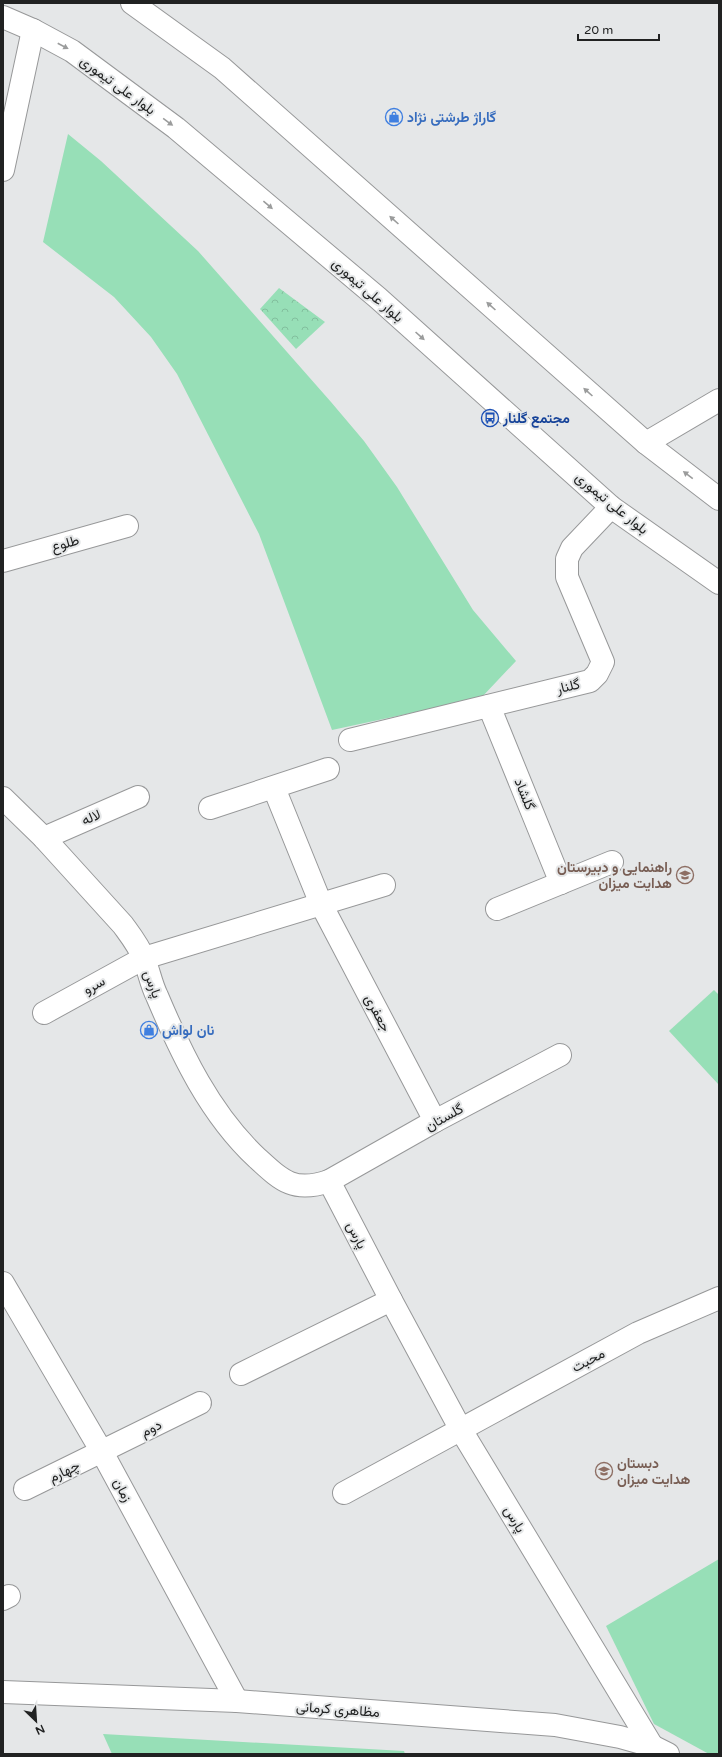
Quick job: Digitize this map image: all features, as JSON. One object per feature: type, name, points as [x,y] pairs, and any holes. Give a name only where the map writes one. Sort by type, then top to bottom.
[{"type":"street","points":[[132,3],[222,68],[646,443],[719,499]]},
{"type":"street","name":"بلوار علی تیموری","points":[[3,17],[33,30],[72,51],[176,128],[378,298],[611,507],[719,583]]},
{"type":"street","points":[[3,170],[33,30]]},
{"type":"street","points":[[646,443],[719,400]]},
{"type":"street","name":"گلنار","points":[[350,740],[590,681],[597,674],[603,662],[567,577],[567,559],[572,548],[611,507]]},
{"type":"street","name":"طلوع","points":[[3,561],[127,526]]},
{"type":"street","name":"گلشاد","points":[[489,706],[561,883]]},
{"type":"street","points":[[210,808],[328,769]]},
{"type":"street","name":"جعفری","points":[[274,788],[321,904],[436,1121]]},
{"type":"street","name":"لاله","points":[[44,838],[138,797]]},
{"type":"street","name":"پارس","points":[[3,798],[44,838],[135,940],[144,958],[154,991],[191,1069],[217,1113],[250,1152],[277,1177],[288,1182],[313,1187],[329,1181],[461,1430],[660,1750]]},
{"type":"street","points":[[497,909],[612,862]]},
{"type":"street","points":[[144,958],[384,885]]},
{"type":"street","name":"سرو","points":[[44,1013],[144,958]]},
{"type":"street","name":"گلستان","points":[[329,1181],[560,1054]]},
{"type":"street","name":"زمان","points":[[3,1283],[102,1452],[237,1701]]},
{"type":"street","name":"محبت","points":[[344,1493],[638,1333],[719,1298]]},
{"type":"street","points":[[241,1374],[391,1300]]},
{"type":"street","name":"دوم","points":[[102,1452],[200,1403]]},
{"type":"street","name":"چهارم","points":[[25,1490],[102,1452]]},
{"type":"street","name":"مظاهری کرمانی","points":[[3,1692],[237,1701],[555,1725],[620,1737],[660,1750]]},
{"type":"green space","points":[[68,134],[101,161],[198,251],[364,441],[397,487],[473,610],[516,661],[481,698],[332,730],[259,534],[177,374],[151,337],[114,297],[43,242]]},
{"type":"green space","points":[[279,288],[325,322],[296,349],[260,309]]},
{"type":"green space","points":[[714,990],[719,995],[719,1085],[669,1031]]},
{"type":"green space","points":[[719,1559],[719,1754],[709,1754],[654,1724],[606,1626]]},
{"type":"green space","points":[[103,1734],[404,1751],[405,1754],[112,1754]]},
{"type":"place","name":"گاراژ طرشتی نژاد","points":[[394,117]]},
{"type":"place","name":"مجتمع گلنار","points":[[490,418]]},
{"type":"place","name":"راهنمایی و دبیرستان هدایت میزان","points":[[685,875]]},
{"type":"place","name":"نان لواش","points":[[149,1030]]},
{"type":"place","name":"دبستان هدایت میزان","points":[[604,1471]]}]
